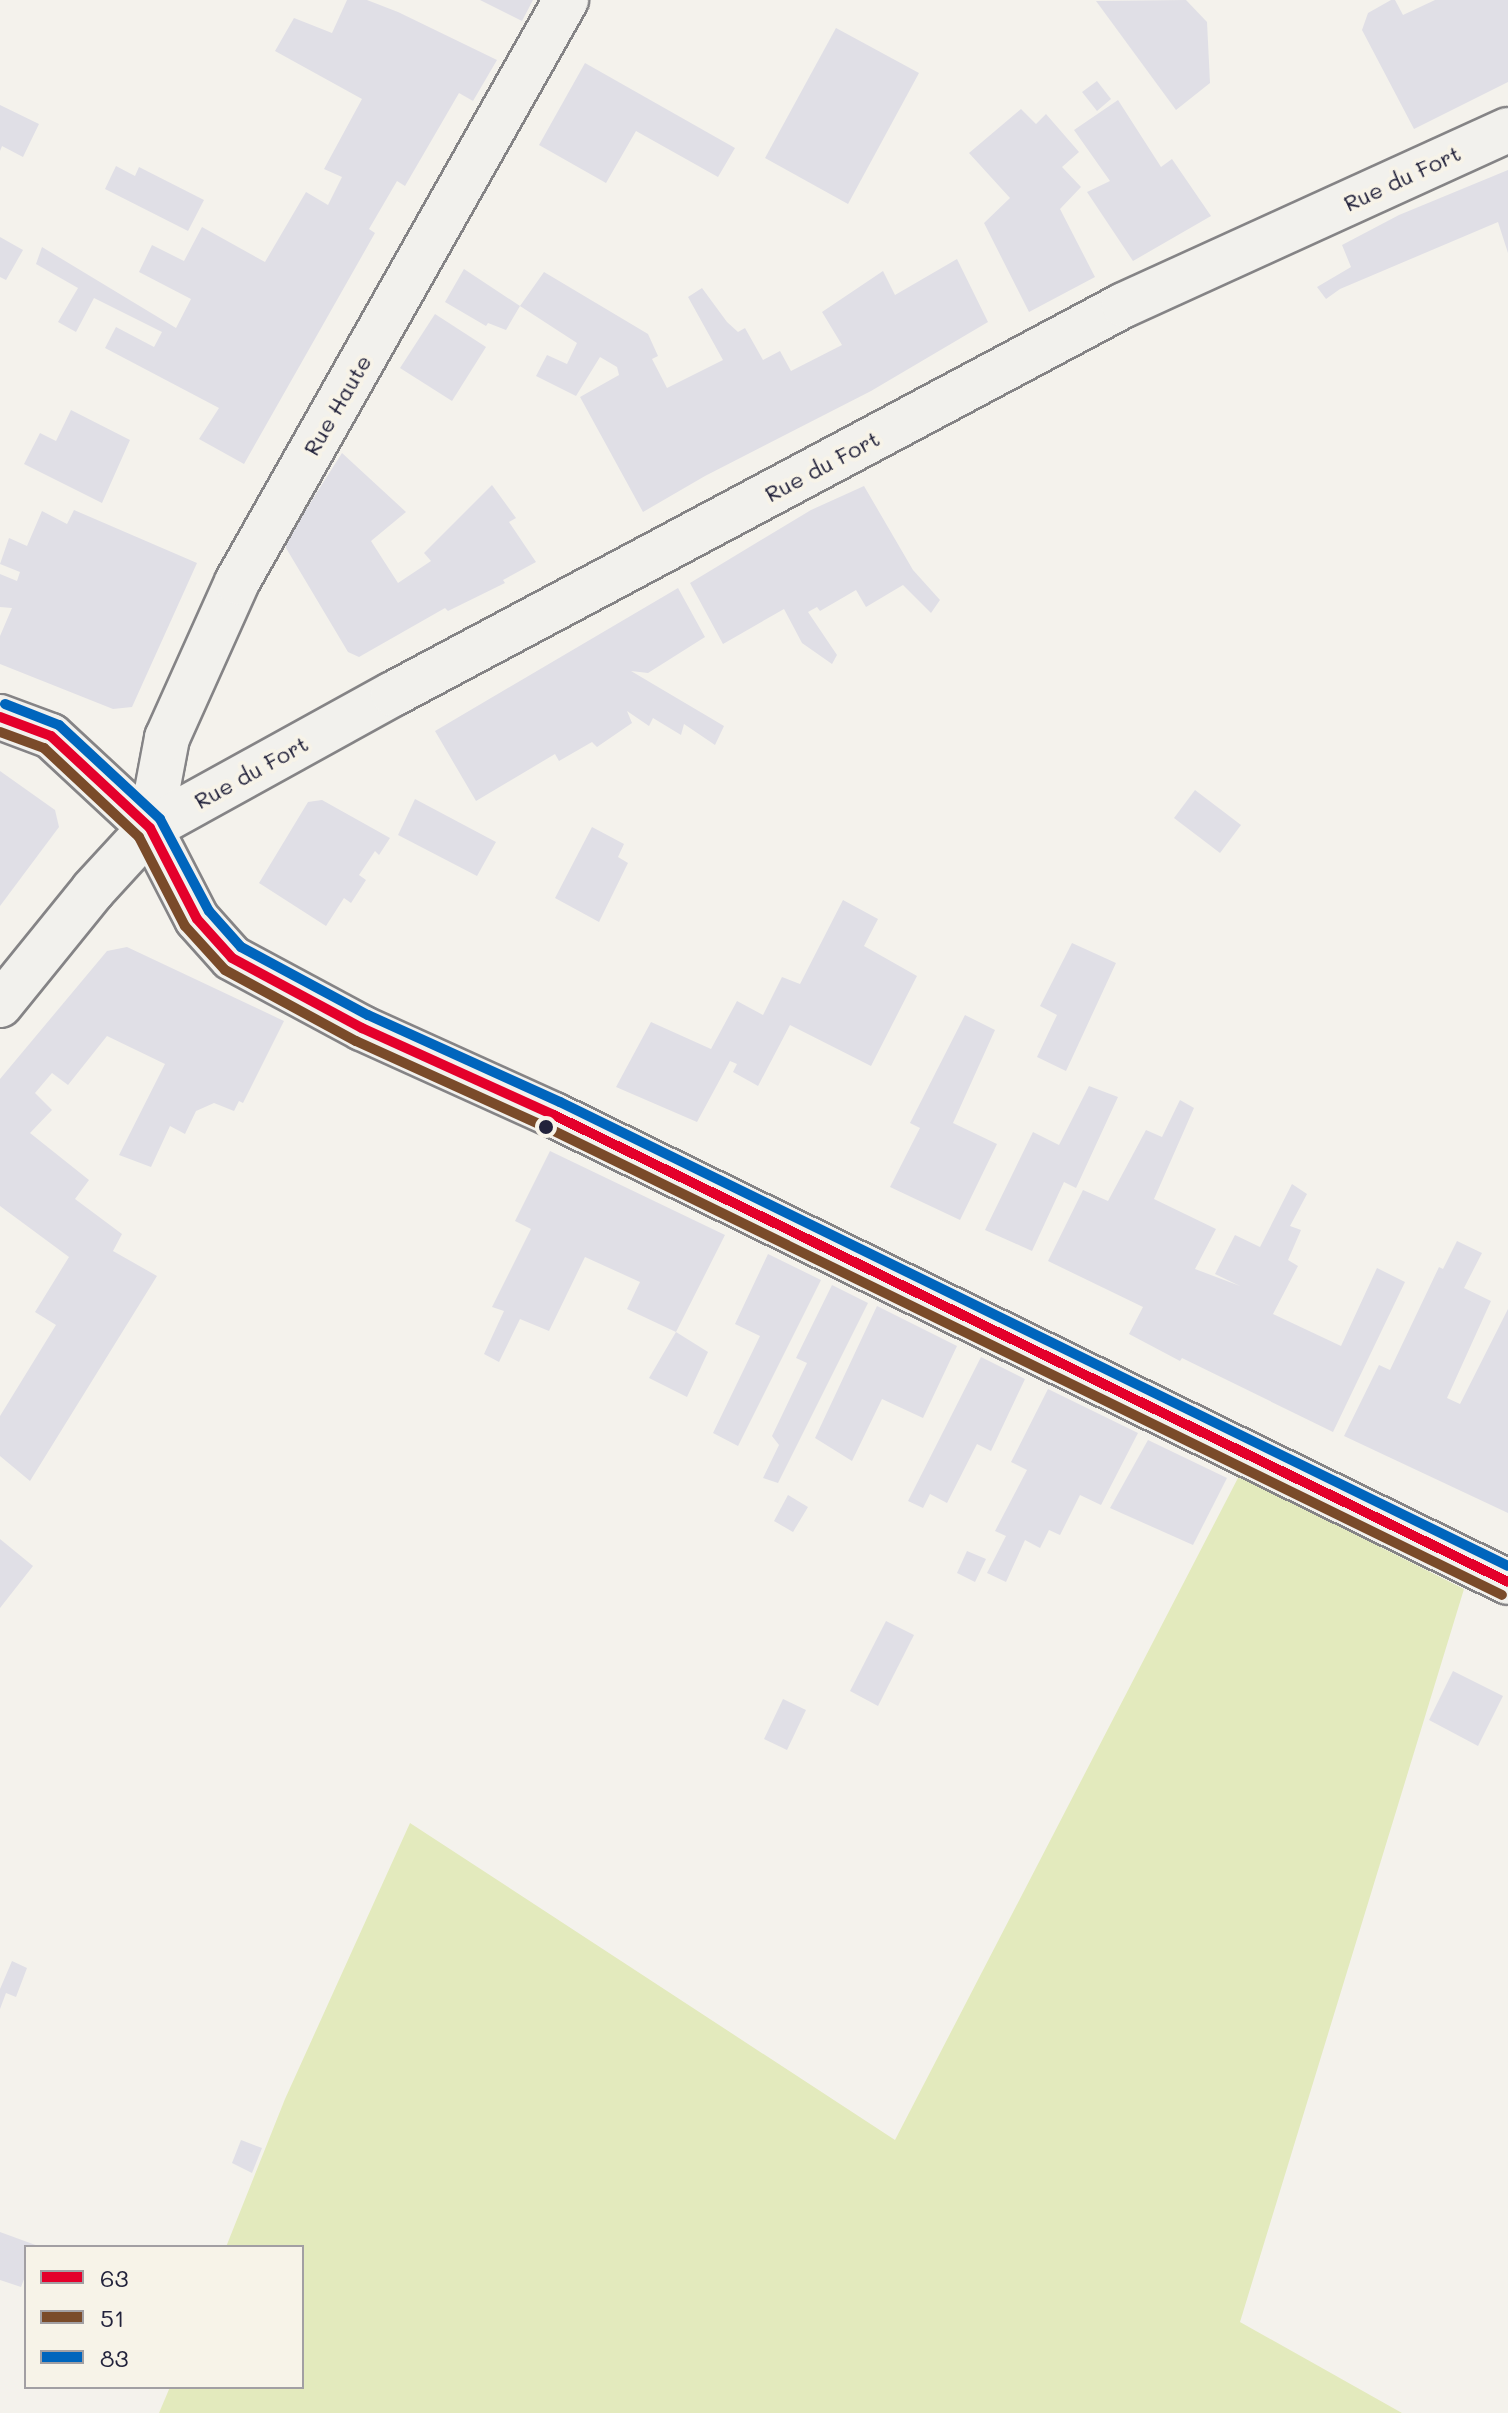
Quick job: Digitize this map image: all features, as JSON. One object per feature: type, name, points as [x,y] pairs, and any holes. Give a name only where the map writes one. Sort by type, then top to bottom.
[{"type":"street","name":"Rue Haute","points":[[150,828],[167,738],[237,582],[566,0]]},
{"type":"street","name":"Rue du Fort","points":[[150,828],[393,694],[1124,305],[1508,130]]},
{"type":"street","points":[[0,717],[51,736],[150,828],[197,919],[232,958],[362,1028],[554,1115],[1508,1582]]},
{"type":"street","points":[[0,1005],[93,890],[150,828]]},
{"type":"green space","points":[[1239,1476],[1464,1589],[1240,2322],[1402,2413],[159,2413],[169,2389],[304,2389],[304,2245],[227,2245],[285,2099],[410,1823],[895,2140]]},
{"type":"building","points":[[347,0],[367,0],[398,12],[497,60],[473,101],[459,93],[405,186],[397,181],[369,229],[375,233],[244,464],[199,439],[219,408],[105,348],[116,327],[154,347],[162,332],[94,298],[76,332],[58,322],[78,288],[36,264],[42,247],[176,328],[191,299],[139,272],[152,245],[184,261],[202,227],[265,262],[306,192],[328,205],[342,177],[324,169],[362,99],[275,51],[294,18],[332,33]]},
{"type":"building","points":[[480,0],[533,0],[522,21]]},
{"type":"building","points":[[1186,0],[1207,22],[1210,83],[1176,110],[1096,1]]},
{"type":"building","points":[[1395,0],[1403,15],[1435,0],[1508,0],[1508,82],[1414,129],[1362,30],[1368,13]]},
{"type":"building","points":[[836,28],[919,73],[848,204],[765,158]]},
{"type":"building","points":[[585,63],[735,148],[718,177],[636,131],[606,183],[539,145]]},
{"type":"building","points":[[1097,81],[1111,99],[1097,111],[1082,92]]},
{"type":"building","points":[[1118,100],[1161,167],[1172,159],[1211,216],[1133,261],[1087,192],[1110,181],[1074,130]]},
{"type":"building","points":[[0,105],[39,124],[23,157],[2,146],[0,151]]},
{"type":"building","points":[[1021,109],[1036,124],[1046,114],[1079,152],[1062,167],[1081,187],[1060,209],[1095,277],[1029,312],[984,223],[1010,198],[969,153]]},
{"type":"building","points":[[116,166],[135,176],[139,167],[204,200],[188,231],[105,189]]},
{"type":"building","points":[[1508,170],[1508,253],[1498,222],[1340,289],[1326,299],[1317,287],[1351,267],[1342,245],[1399,215]]},
{"type":"building","points":[[0,237],[23,250],[6,280],[0,277]]},
{"type":"building","points":[[957,259],[988,322],[871,391],[705,476],[643,512],[580,397],[619,375],[617,367],[600,357],[576,396],[536,376],[547,355],[567,364],[577,343],[520,306],[544,272],[648,334],[658,356],[652,359],[667,388],[723,360],[688,297],[702,288],[727,322],[738,332],[745,328],[763,360],[780,351],[791,371],[842,345],[822,312],[883,271],[895,295]]},
{"type":"building","points":[[464,269],[520,306],[506,330],[488,323],[486,326],[445,302]]},
{"type":"building","points":[[435,314],[486,347],[452,401],[400,368]]},
{"type":"building","points":[[71,410],[130,440],[102,503],[24,464],[40,433],[56,441]]},
{"type":"building","points":[[342,453],[406,512],[371,541],[398,583],[431,561],[424,553],[492,485],[516,518],[509,522],[536,562],[503,580],[505,583],[448,611],[445,608],[359,657],[348,652],[286,548],[286,541]]},
{"type":"building","points":[[864,486],[913,570],[940,600],[931,613],[903,585],[866,607],[856,590],[820,611],[817,607],[808,612],[837,655],[832,664],[802,643],[784,609],[723,644],[690,583],[811,510]]},
{"type":"building","points":[[74,510],[197,563],[132,707],[113,709],[0,664],[0,636],[12,608],[0,607],[0,574],[17,581],[20,572],[0,564],[9,538],[27,546],[42,511],[67,524]]},
{"type":"building","points":[[678,588],[705,637],[648,673],[631,671],[724,726],[715,745],[684,724],[681,735],[653,718],[649,726],[627,711],[632,723],[597,747],[592,742],[559,761],[555,754],[476,801],[435,731]]},
{"type":"building","points":[[0,771],[55,810],[59,827],[0,906]]},
{"type":"building","points":[[1195,790],[1241,825],[1220,853],[1174,818]]},
{"type":"building","points":[[415,799],[496,842],[477,876],[398,835]]},
{"type":"building","points":[[322,800],[390,838],[379,855],[375,851],[359,875],[366,880],[351,903],[344,898],[326,926],[259,883],[308,802]]},
{"type":"building","points":[[592,827],[624,844],[618,857],[628,863],[599,922],[555,898]]},
{"type":"building","points":[[843,900],[878,919],[864,946],[917,976],[871,1066],[790,1025],[758,1086],[733,1072],[737,1064],[730,1061],[697,1122],[616,1087],[651,1022],[711,1049],[737,1001],[763,1015],[782,977],[800,984]]},
{"type":"building","points":[[1072,943],[1116,963],[1066,1071],[1037,1057],[1057,1015],[1040,1006]]},
{"type":"building","points":[[127,947],[284,1021],[243,1103],[239,1101],[234,1111],[214,1103],[196,1111],[185,1134],[170,1126],[151,1167],[119,1155],[165,1064],[107,1036],[68,1085],[52,1073],[35,1093],[52,1110],[30,1133],[89,1180],[75,1199],[122,1234],[113,1251],[157,1276],[30,1481],[0,1456],[0,1416],[56,1325],[35,1312],[69,1257],[0,1206],[0,1079],[107,951]]},
{"type":"building","points":[[965,1015],[995,1030],[953,1123],[997,1144],[960,1220],[890,1187],[920,1128],[910,1123]]},
{"type":"building","points":[[1089,1086],[1118,1097],[1076,1188],[1064,1182],[1032,1251],[985,1230],[1033,1132],[1059,1145]]},
{"type":"building","points":[[1180,1100],[1194,1108],[1154,1199],[1216,1229],[1195,1269],[1240,1286],[1215,1274],[1235,1235],[1260,1247],[1292,1184],[1307,1194],[1290,1226],[1301,1230],[1288,1260],[1298,1266],[1273,1314],[1341,1346],[1377,1268],[1405,1282],[1333,1432],[1129,1334],[1143,1307],[1048,1261],[1083,1190],[1108,1201],[1146,1130],[1162,1137]]},
{"type":"building","points":[[550,1151],[725,1235],[676,1332],[627,1309],[640,1282],[585,1257],[549,1331],[520,1319],[499,1362],[484,1354],[504,1311],[492,1307],[531,1229],[515,1221]]},
{"type":"building","points":[[1457,1241],[1482,1253],[1464,1288],[1491,1301],[1447,1398],[1460,1404],[1508,1309],[1508,1513],[1344,1436],[1379,1365],[1390,1370],[1439,1267],[1443,1269]]},
{"type":"building","points":[[768,1254],[821,1280],[738,1446],[713,1433],[760,1336],[735,1324]]},
{"type":"building","points":[[832,1285],[868,1303],[778,1483],[763,1478],[779,1445],[772,1436],[807,1363],[796,1358]]},
{"type":"building","points":[[877,1306],[957,1346],[923,1418],[882,1399],[852,1461],[815,1438]]},
{"type":"building","points":[[676,1332],[708,1352],[687,1397],[649,1378]]},
{"type":"building","points":[[981,1357],[1025,1379],[991,1451],[977,1444],[947,1503],[930,1494],[923,1508],[908,1501]]},
{"type":"building","points":[[1048,1389],[1138,1433],[1101,1505],[1080,1495],[1060,1535],[1049,1530],[1040,1548],[1025,1540],[1006,1582],[987,1573],[1006,1536],[995,1531],[1027,1470],[1011,1462]]},
{"type":"building","points":[[1148,1440],[1227,1478],[1193,1545],[1110,1508]]},
{"type":"building","points":[[788,1495],[808,1507],[793,1532],[774,1521]]},
{"type":"building","points":[[0,1539],[33,1566],[0,1608]]},
{"type":"building","points":[[967,1551],[986,1559],[975,1582],[957,1573]]},
{"type":"building","points":[[886,1621],[914,1635],[878,1706],[850,1691]]},
{"type":"building","points":[[1453,1671],[1503,1696],[1478,1746],[1429,1720]]},
{"type":"building","points":[[783,1699],[806,1710],[787,1750],[764,1739]]},
{"type":"building","points":[[12,1961],[27,1968],[16,1997],[6,1993],[0,2009],[0,1989]]},
{"type":"building","points":[[241,2140],[262,2148],[252,2173],[232,2163]]},
{"type":"building","points":[[0,2232],[36,2245],[24,2245],[24,2279],[21,2287],[0,2280]]},
{"type":"transit line","name":"83","points":[[5,704],[59,725],[160,819],[209,911],[241,947],[368,1015],[560,1102],[1508,1566]]},
{"type":"transit line","name":"63","points":[[0,717],[51,736],[150,828],[197,919],[232,958],[362,1028],[554,1115],[1508,1582]]},
{"type":"transit line","name":"51","points":[[0,732],[44,748],[139,837],[185,926],[225,970],[356,1041],[548,1128],[1502,1595]]}]
